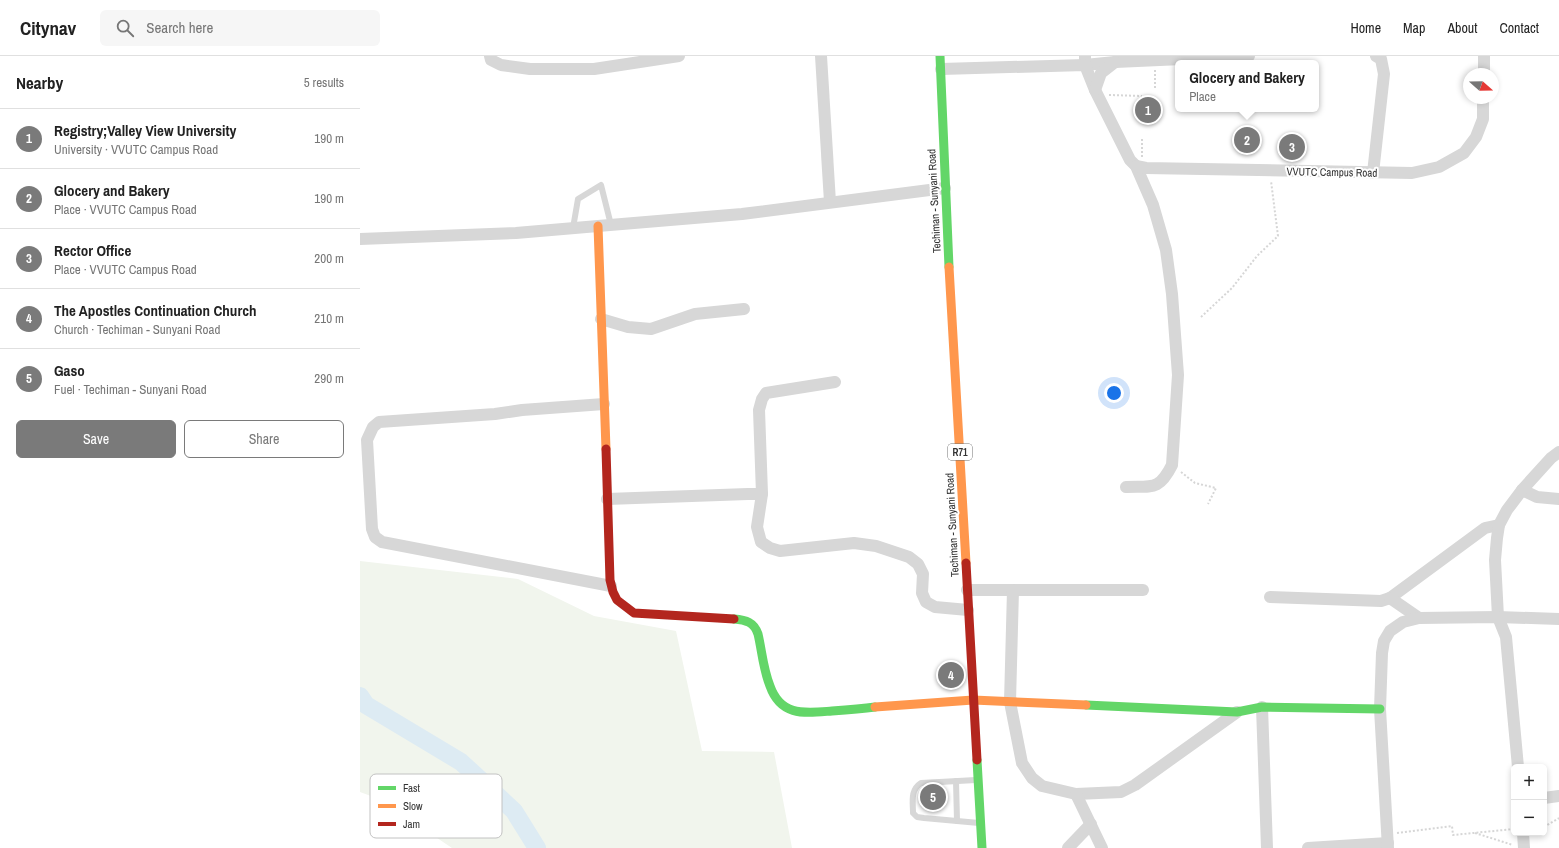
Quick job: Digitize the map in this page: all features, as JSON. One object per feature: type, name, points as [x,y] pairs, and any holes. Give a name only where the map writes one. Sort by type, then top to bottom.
[{"type":"street","points":[[490,56],[492,60],[501,65],[530,69],[594,69],[679,56]]},
{"type":"street","points":[[821,56],[830,202]]},
{"type":"street","name":"Techiman - Sunyani Road","points":[[940,56],[945,188],[982,848]]},
{"type":"street","points":[[941,69],[1085,61],[1115,62],[1249,56]]},
{"type":"street","points":[[1373,173],[1384,74],[1381,60],[1376,56]]},
{"type":"street","points":[[1484,56],[1484,68]]},
{"type":"street","points":[[1085,61],[1096,92],[1130,160],[1136,166],[1153,205],[1166,250],[1172,294],[1178,375],[1172,466],[1165,478],[1155,486],[1126,487]]},
{"type":"street","points":[[1096,92],[1101,73],[1115,62]]},
{"type":"street","name":"VVUTC Campus Road","points":[[1136,166],[1146,168],[1412,173],[1439,167],[1464,153],[1476,137],[1482,118],[1483,104]]},
{"type":"street","points":[[360,239],[516,233],[742,214],[945,188]]},
{"type":"street","points":[[598,226],[607,498],[611,586],[613,594],[623,606],[634,613],[745,620],[753,624],[758,635],[770,689],[781,704],[791,710],[802,712],[973,700],[1237,712],[1262,707],[1380,709]]},
{"type":"street","points":[[601,318],[628,327],[651,329],[694,314],[744,309]]},
{"type":"street","points":[[835,382],[766,393],[762,399],[759,410],[762,494],[757,527],[761,542],[770,548],[780,551],[854,543],[876,546],[909,557],[918,564],[923,574],[922,593],[926,602],[935,607],[968,610]]},
{"type":"street","points":[[604,404],[522,410],[495,414],[379,422],[372,427],[367,440],[372,529],[375,537],[382,542],[611,586]]},
{"type":"street","points":[[1518,764],[1506,637],[1504,627],[1498,617],[1495,560],[1499,525],[1507,510],[1522,490],[1559,452]]},
{"type":"street","points":[[1522,490],[1536,497],[1559,499]]},
{"type":"street","points":[[607,498],[762,494]]},
{"type":"street","points":[[1270,597],[1381,601],[1390,598],[1485,528],[1499,525]]},
{"type":"street","points":[[967,590],[1144,590]]},
{"type":"street","points":[[1013,590],[1010,702],[1022,762],[1032,778],[1042,786],[1076,794],[1121,792],[1134,785],[1237,712]]},
{"type":"street","points":[[1390,598],[1419,618]]},
{"type":"street","points":[[1308,848],[1388,842],[1380,709],[1382,653],[1384,641],[1390,631],[1404,622],[1419,618],[1498,617],[1559,620]]},
{"type":"street","points":[[1262,707],[1267,848]]},
{"type":"street","points":[[1076,794],[1102,848]]},
{"type":"street","points":[[1547,798],[1559,796]]},
{"type":"street","points":[[1068,848],[1091,824]]},
{"type":"street","points":[[1519,847],[1522,836]]},
{"type":"lane","points":[[573,228],[578,199],[601,185],[611,225]]},
{"type":"lane","points":[[978,780],[921,783],[916,786],[913,791],[913,813],[917,817],[980,823]]},
{"type":"lane","points":[[956,781],[957,821]]},
{"type":"path","points":[[1155,60],[1155,89]]},
{"type":"path","points":[[1096,92],[1142,96]]},
{"type":"path","points":[[1136,166],[1141,160],[1142,138]]},
{"type":"path","points":[[1201,317],[1232,288],[1256,256],[1278,236],[1270,171]]},
{"type":"path","points":[[1172,466],[1195,483],[1216,488],[1208,504]]},
{"type":"path","points":[[1547,825],[1559,818]]},
{"type":"path","points":[[1388,842],[1452,826],[1453,835],[1511,829]]},
{"type":"path","points":[[1474,833],[1519,847]]},
{"type":"shaded area","points":[[360,561],[518,579],[594,616],[676,631],[702,751],[774,752],[792,848],[452,848],[437,838],[502,838],[502,774],[370,774],[370,796],[360,792]]},
{"type":"waterway","points":[[360,696],[366,705],[461,762],[474,774]]},
{"type":"waterway","points":[[502,800],[514,811],[537,848]]},
{"type":"traffic: fast","points":[[940,56],[949,267]]},
{"type":"traffic: fast","points":[[734,619],[749,622],[756,630],[770,686],[775,696],[787,708],[795,711],[812,712],[875,707]]},
{"type":"traffic: fast","points":[[1086,705],[1237,712],[1262,707],[1380,709]]},
{"type":"traffic: fast","points":[[977,760],[982,848]]},
{"type":"traffic: slow","points":[[598,226],[606,449]]},
{"type":"traffic: slow","points":[[949,267],[966,563]]},
{"type":"traffic: slow","points":[[875,707],[973,700],[1086,705]]},
{"type":"traffic: jam","points":[[606,449],[610,580],[617,600],[634,613],[734,619]]},
{"type":"traffic: jam","points":[[966,563],[977,760]]},
{"type":"place","name":"Registry;Valley View University","points":[[1148,110]]},
{"type":"place","name":"Glocery and Bakery","points":[[1247,140]]},
{"type":"place","name":"Rector Office","points":[[1292,147]]},
{"type":"place","name":"The Apostles Continuation Church","points":[[951,675]]},
{"type":"place","name":"Gaso","points":[[933,797]]}]
